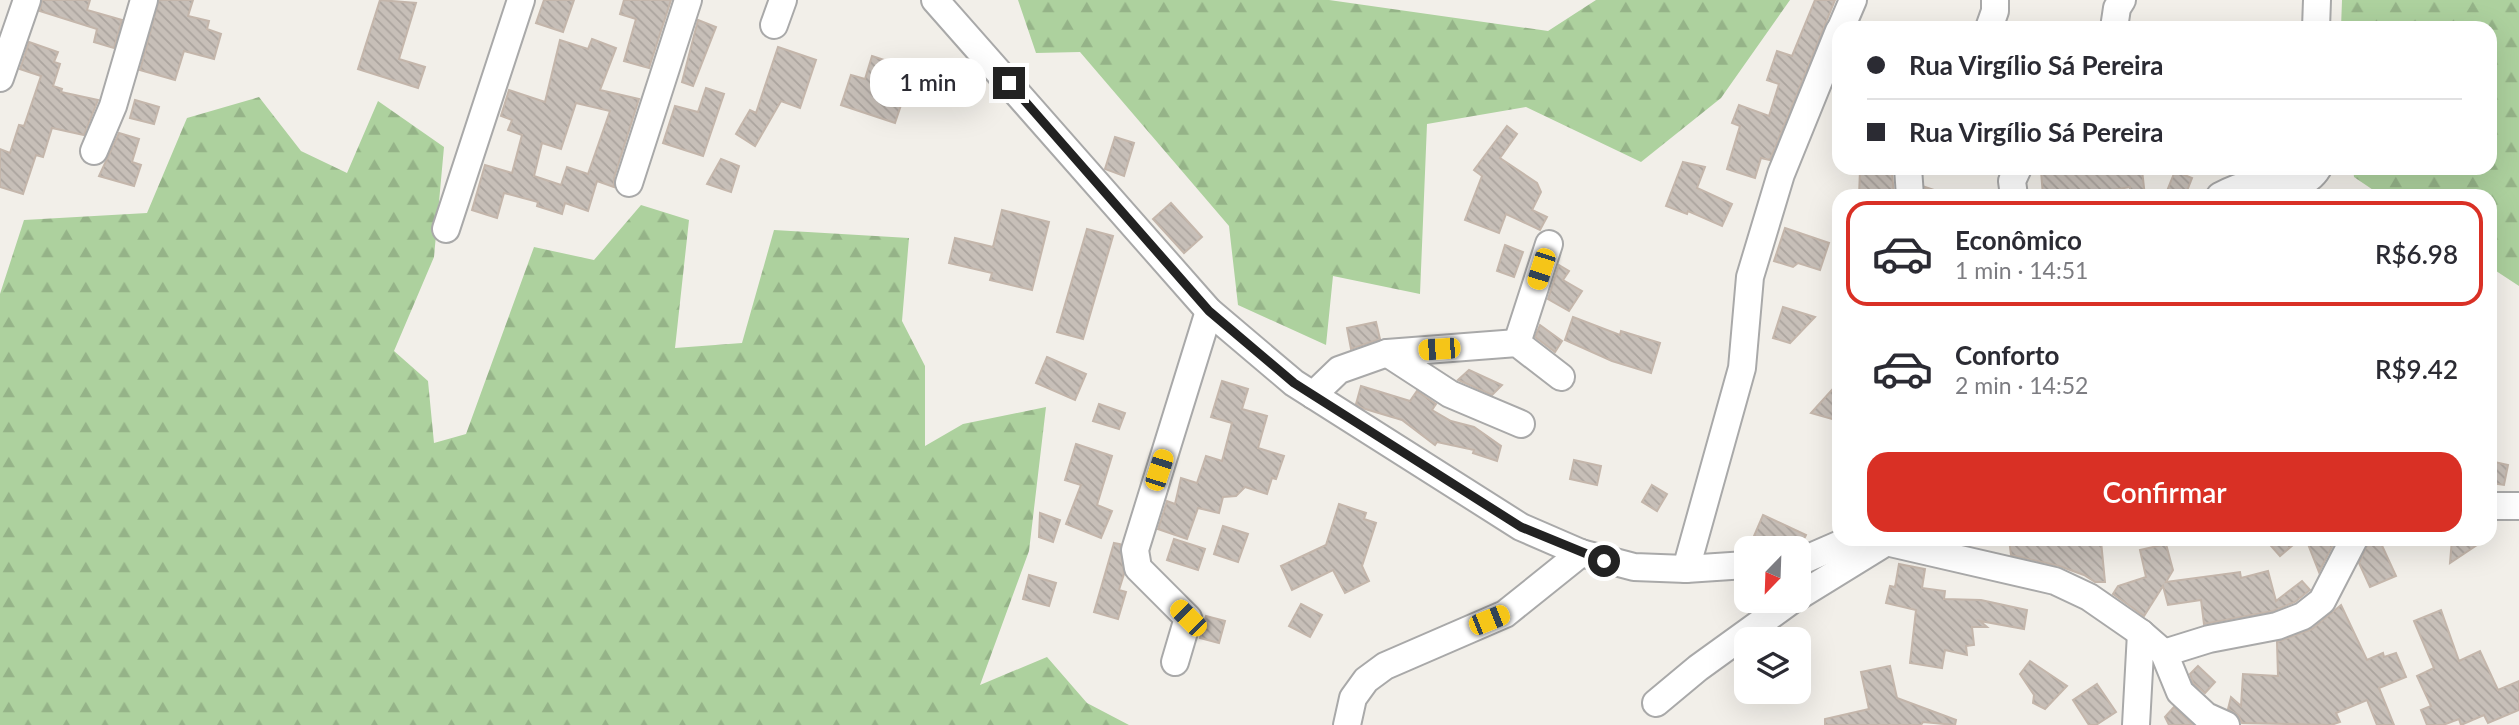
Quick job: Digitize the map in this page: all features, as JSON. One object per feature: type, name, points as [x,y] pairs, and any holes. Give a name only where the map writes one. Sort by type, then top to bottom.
[{"type":"street","points":[[0,78],[27,0]]},
{"type":"street","points":[[94,151],[113,106],[144,0]]},
{"type":"street","points":[[446,229],[521,0]]},
{"type":"street","points":[[629,183],[688,0]]},
{"type":"street","points":[[774,25],[783,0]]},
{"type":"street","points":[[935,0],[1209,311],[1269,363],[1313,395],[1511,521],[1581,553],[1634,566],[1686,569],[1734,566]]},
{"type":"street","points":[[1844,21],[1853,0]]},
{"type":"street","points":[[1991,21],[1995,0]]},
{"type":"street","points":[[2116,21],[2122,0]]},
{"type":"street","points":[[2316,21],[2317,0]]},
{"type":"street","points":[[1686,569],[1742,368],[1750,277],[1781,174],[1832,50]]},
{"type":"street","points":[[2238,189],[2248,185],[2292,185],[2307,181],[2312,175]]},
{"type":"street","points":[[1517,343],[1549,244]]},
{"type":"street","points":[[1175,662],[1188,618],[1138,568],[1135,550],[1209,311]]},
{"type":"street","points":[[1313,395],[1339,370],[1387,353],[1517,343],[1561,377]]},
{"type":"street","points":[[1387,353],[1450,394],[1521,424]]},
{"type":"street","points":[[2497,506],[2519,506]]},
{"type":"street","points":[[1811,557],[1836,546]]},
{"type":"street","points":[[1811,589],[1880,546]]},
{"type":"street","points":[[1936,546],[1998,567],[2055,582],[2089,597],[2141,633],[2164,653],[2180,692],[2206,716],[2226,725]]},
{"type":"street","points":[[1979,546],[1998,567]]},
{"type":"street","points":[[2164,653],[2209,639],[2277,626],[2302,616],[2322,601],[2350,546]]},
{"type":"street","points":[[1347,725],[1353,698],[1366,680],[1505,614],[1581,553]]},
{"type":"street","points":[[1656,703],[1774,613]]},
{"type":"street","points":[[2136,725],[2141,633]]},
{"type":"green space","points":[[1018,0],[1329,0],[1548,31],[1596,0],[1790,0],[1721,98],[1641,162],[1526,107],[1427,124],[1420,294],[1333,276],[1326,345],[1238,305],[1229,226],[1080,52],[1036,53]]},
{"type":"green space","points":[[2342,0],[2519,0],[2519,286],[2497,272],[2497,189],[2372,189],[2354,175],[2497,175],[2497,21],[2341,21]]},
{"type":"green space","points":[[259,97],[301,151],[347,173],[378,101],[444,147],[434,257],[394,351],[428,381],[434,443],[466,434],[534,247],[594,260],[641,205],[689,220],[675,348],[742,343],[774,230],[909,238],[902,321],[925,366],[925,446],[963,424],[1046,407],[1029,551],[980,685],[1047,657],[1087,703],[1129,725],[0,725],[0,294],[24,220],[147,213],[187,118]]},
{"type":"building","points":[[42,0],[90,0],[87,10],[122,20],[114,48],[94,42],[97,29],[40,11]]},
{"type":"building","points":[[159,0],[193,0],[188,16],[209,21],[207,29],[221,34],[214,59],[184,51],[175,80],[140,70]]},
{"type":"building","points":[[380,0],[416,3],[399,59],[425,67],[418,88],[358,69]]},
{"type":"building","points":[[544,0],[574,0],[563,32],[536,23]]},
{"type":"building","points":[[624,0],[671,0],[649,68],[624,61],[636,19],[620,14]]},
{"type":"building","points":[[1815,0],[1835,0],[1770,160],[1761,158],[1755,178],[1727,169],[1740,126],[1732,123],[1739,105],[1769,116],[1779,84],[1767,80],[1777,51],[1792,56]]},
{"type":"building","points":[[698,20],[716,27],[693,86],[682,82]]},
{"type":"building","points":[[592,39],[616,48],[600,90],[639,99],[614,178],[614,187],[597,181],[588,211],[565,203],[562,214],[537,206],[538,202],[504,193],[497,218],[472,210],[485,165],[512,173],[522,135],[508,130],[512,120],[501,116],[509,90],[545,102],[560,40],[588,49]],"holes":[[[576,103],[610,111],[588,174],[567,167],[561,185],[534,176],[542,143],[561,149]]]},
{"type":"building","points":[[29,42],[58,52],[54,62],[60,64],[53,86],[62,89],[61,92],[98,100],[84,135],[52,128],[43,157],[36,155],[23,194],[0,187],[0,149],[10,153],[19,125],[24,126],[41,76],[20,69]]},
{"type":"building","points":[[778,47],[816,60],[800,108],[781,101],[755,146],[736,134],[750,110],[756,113]]},
{"type":"building","points":[[872,56],[896,64],[890,84],[906,90],[895,123],[841,105],[851,75],[865,79]]},
{"type":"building","points":[[706,88],[724,94],[703,156],[663,143],[675,106],[698,112]]},
{"type":"building","points":[[135,100],[159,107],[154,124],[130,118]]},
{"type":"building","points":[[1507,126],[1517,134],[1500,158],[1537,183],[1541,192],[1532,210],[1547,217],[1540,230],[1506,214],[1499,233],[1465,220],[1482,176],[1474,170]]},
{"type":"building","points":[[119,133],[139,139],[132,162],[141,165],[134,186],[99,176]]},
{"type":"building","points":[[1115,137],[1134,143],[1124,176],[1105,169]]},
{"type":"building","points":[[721,159],[739,166],[731,192],[707,184]]},
{"type":"building","points":[[1683,162],[1705,167],[1697,188],[1732,204],[1722,226],[1688,211],[1687,214],[1666,206]]},
{"type":"building","points":[[1860,175],[1892,175],[1893,189],[1859,189]]},
{"type":"building","points":[[2041,175],[2143,175],[2144,189],[2130,187],[2042,189]]},
{"type":"building","points":[[2173,175],[2192,178],[2188,189],[2168,189]]},
{"type":"building","points":[[1171,203],[1202,237],[1184,253],[1153,219]]},
{"type":"building","points":[[1002,210],[1049,222],[1032,290],[990,280],[992,273],[949,263],[955,238],[993,247]]},
{"type":"building","points":[[1785,228],[1829,243],[1820,270],[1798,263],[1793,267],[1774,261]]},
{"type":"building","points":[[1087,229],[1113,236],[1083,339],[1057,332]]},
{"type":"building","points":[[1505,245],[1523,252],[1514,277],[1497,271]]},
{"type":"building","points":[[1559,265],[1569,271],[1563,280],[1582,291],[1569,311],[1548,299]]},
{"type":"building","points":[[1783,307],[1815,317],[1790,343],[1773,338]]},
{"type":"building","points":[[1573,317],[1620,335],[1621,331],[1660,343],[1651,373],[1612,361],[1565,340]]},
{"type":"building","points":[[1376,322],[1380,339],[1351,349],[1347,328]]},
{"type":"building","points":[[1540,325],[1562,341],[1555,352],[1535,337]]},
{"type":"building","points":[[1047,357],[1086,374],[1075,400],[1036,383]]},
{"type":"building","points":[[1469,370],[1502,385],[1492,395],[1458,380]]},
{"type":"building","points":[[1222,381],[1248,389],[1242,409],[1267,416],[1258,448],[1284,456],[1267,494],[1245,487],[1236,496],[1223,497],[1219,513],[1198,508],[1187,539],[1158,529],[1167,501],[1175,504],[1181,478],[1197,483],[1206,456],[1222,461],[1232,423],[1211,417]]},
{"type":"building","points":[[1361,386],[1410,401],[1417,391],[1436,404],[1432,410],[1451,421],[1474,427],[1501,446],[1497,461],[1473,453],[1474,450],[1437,442],[1435,445],[1402,420],[1362,408],[1356,404]]},
{"type":"building","points":[[1832,390],[1832,419],[1811,413]]},
{"type":"building","points":[[1099,404],[1125,413],[1119,429],[1093,421]]},
{"type":"building","points":[[1076,444],[1112,456],[1097,505],[1112,511],[1101,538],[1066,524],[1081,485],[1065,480]]},
{"type":"building","points":[[1574,460],[1601,466],[1597,485],[1570,479]]},
{"type":"building","points":[[2497,463],[2508,465],[2504,485],[2497,484]]},
{"type":"building","points":[[1652,485],[1667,494],[1657,511],[1642,502]]},
{"type":"building","points":[[1339,504],[1366,513],[1364,519],[1376,523],[1362,566],[1369,581],[1345,593],[1333,570],[1292,590],[1281,566],[1326,545]]},
{"type":"building","points":[[1040,513],[1060,520],[1053,542],[1039,537]]},
{"type":"building","points":[[1763,515],[1806,535],[1806,536],[1754,536]]},
{"type":"building","points":[[1223,526],[1248,534],[1238,562],[1214,554]]},
{"type":"building","points":[[1174,539],[1205,549],[1198,570],[1167,560]]},
{"type":"building","points":[[1114,543],[1120,544],[1124,574],[1119,590],[1126,592],[1118,619],[1094,612]]},
{"type":"building","points":[[2010,546],[2101,546],[2105,582],[2095,582],[2059,566],[2011,555]]},
{"type":"building","points":[[2167,546],[2173,570],[2166,582],[2240,572],[2241,578],[2268,571],[2276,601],[2302,581],[2310,590],[2295,602],[2273,611],[2204,624],[2201,600],[2168,605],[2163,586],[2144,616],[2113,594],[2118,586],[2146,577],[2140,550]]},
{"type":"building","points":[[2271,546],[2292,546],[2280,556]]},
{"type":"building","points":[[2309,546],[2332,546],[2319,572]]},
{"type":"building","points":[[2367,546],[2382,546],[2396,576],[2370,587],[2359,563]]},
{"type":"building","points":[[2451,546],[2476,546],[2450,563]]},
{"type":"building","points":[[1899,564],[1925,569],[1922,588],[1945,591],[1944,599],[1981,600],[2027,610],[2024,629],[1980,621],[1987,627],[1972,627],[1974,645],[1966,646],[1967,655],[1945,650],[1942,668],[1910,663],[1916,610],[1886,603],[1890,586],[1895,587]]},
{"type":"building","points":[[1029,575],[1056,583],[1049,606],[1023,599]]},
{"type":"building","points":[[1301,604],[1322,615],[1310,637],[1289,626]]},
{"type":"building","points":[[2341,605],[2367,660],[2383,653],[2384,657],[2396,653],[2406,677],[2379,688],[2394,725],[2377,725],[2367,700],[2336,713],[2340,722],[2331,725],[2242,723],[2238,715],[2228,709],[2231,697],[2241,706],[2243,674],[2278,676],[2277,642],[2312,629]]},
{"type":"building","points":[[2441,610],[2459,661],[2480,651],[2498,690],[2519,681],[2519,710],[2488,723],[2484,715],[2461,725],[2459,719],[2443,725],[2427,725],[2421,710],[2431,706],[2417,676],[2434,668],[2414,621]]},
{"type":"building","points":[[1206,616],[1225,621],[1219,643],[1200,638]]},
{"type":"building","points":[[2030,661],[2067,686],[2045,709],[2033,703],[2034,695],[2020,674]]},
{"type":"building","points":[[1890,666],[1897,698],[1956,720],[1955,725],[1923,722],[1921,725],[1825,725],[1825,719],[1869,709],[1861,672]]},
{"type":"building","points":[[2198,666],[2215,682],[2205,693],[2193,683],[2190,674]]},
{"type":"building","points":[[2097,684],[2116,712],[2096,725],[2089,725],[2073,700]]},
{"type":"building","points":[[2174,707],[2193,725],[2169,725],[2165,717]]},
{"type":"route","points":[[1009,83],[1175,269],[1209,311],[1294,383],[1468,496],[1521,527],[1604,561]]}]
